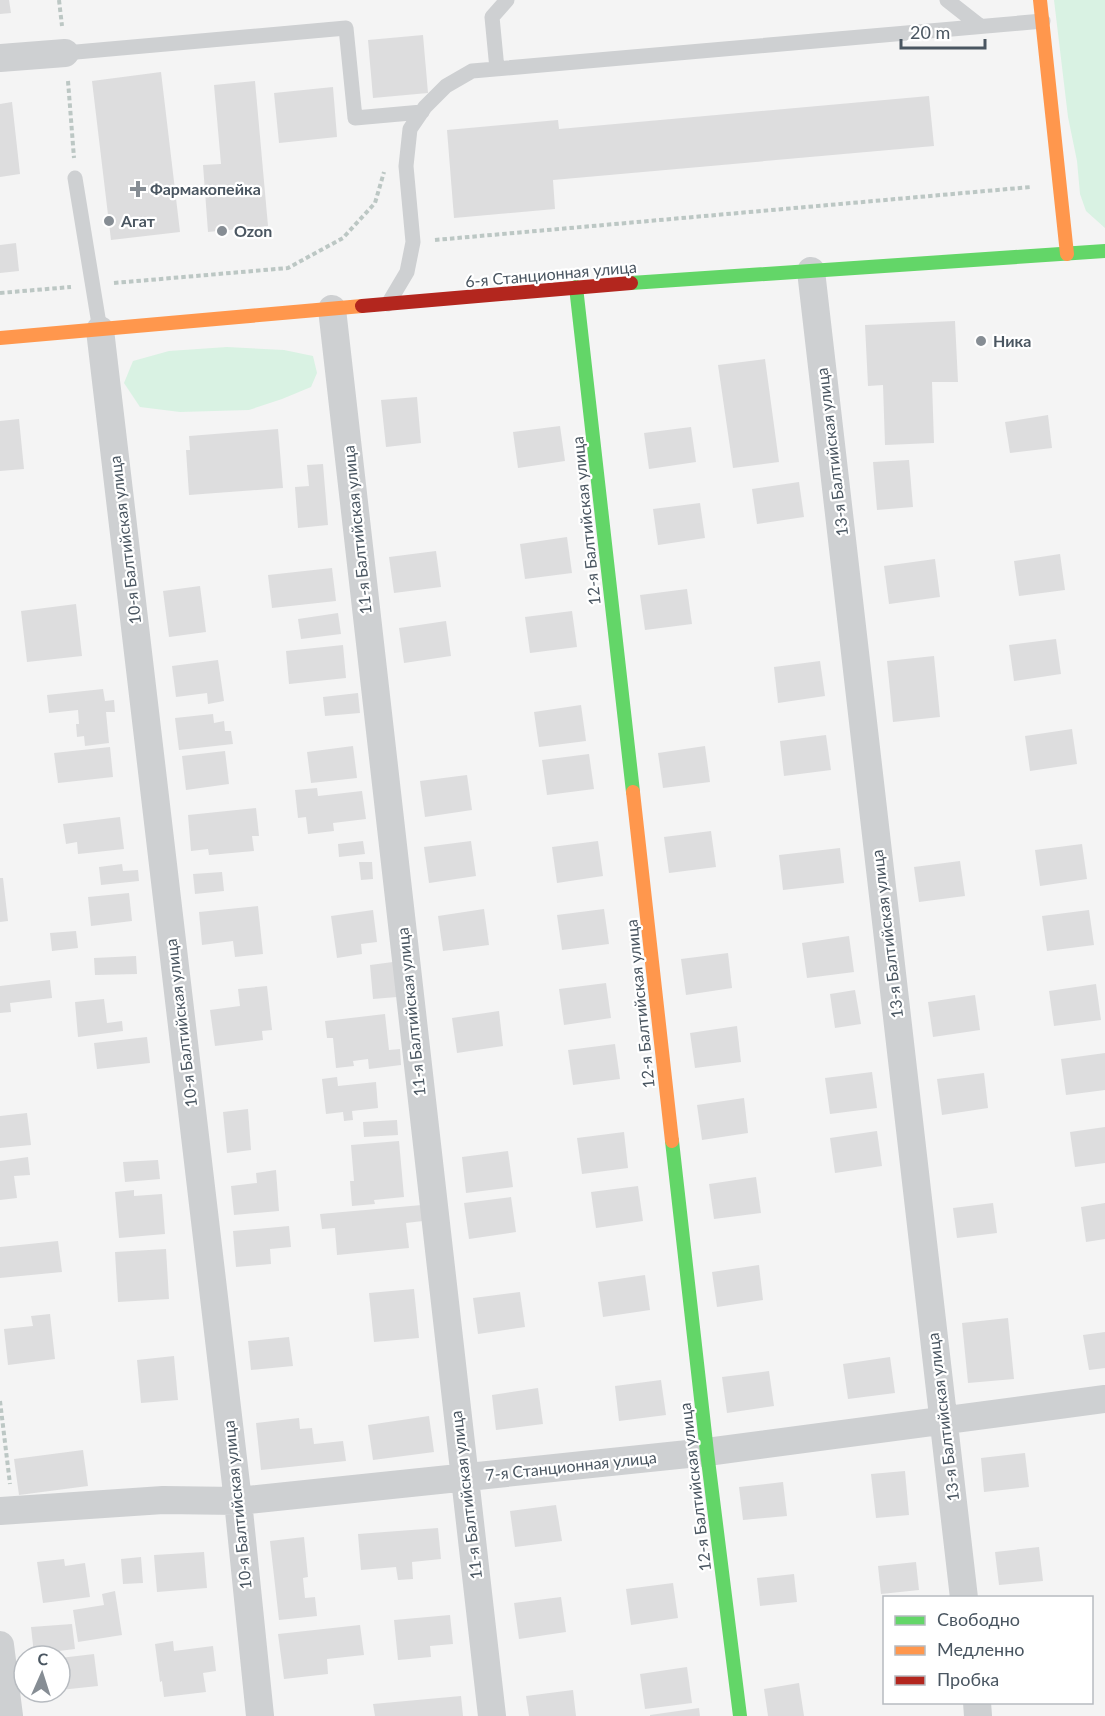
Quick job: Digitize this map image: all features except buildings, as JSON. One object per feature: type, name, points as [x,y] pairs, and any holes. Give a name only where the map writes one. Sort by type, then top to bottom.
[{"type":"street","points":[[1040,0],[1067,254]]},
{"type":"street","points":[[0,58],[65,53]]},
{"type":"street","name":"6-я Станционная улица","points":[[0,339],[576,287],[1105,251]]},
{"type":"street","name":"13-я Балтийская улица","points":[[811,271],[964,1596]]},
{"type":"street","name":"12-я Балтийская улица","points":[[576,287],[707,1452],[740,1716]]},
{"type":"street","name":"11-я Балтийская улица","points":[[332,309],[492,1716]]},
{"type":"street","name":"10-я Балтийская улица","points":[[100,330],[238,1501],[260,1716]]},
{"type":"street","name":"7-я Станционная улица","points":[[7,1510],[163,1500],[238,1501],[707,1452],[1105,1399]]},
{"type":"street","points":[[0,1645],[9,1716]]},
{"type":"lane","points":[[497,69],[492,17],[507,0]]},
{"type":"lane","points":[[947,0],[981,26]]},
{"type":"lane","points":[[388,304],[406,272],[413,242],[406,166],[410,129],[446,86],[472,71],[1042,21]]},
{"type":"lane","points":[[65,53],[346,28],[355,118],[422,112]]},
{"type":"lane","points":[[75,178],[100,330]]},
{"type":"path","points":[[59,0],[75,178]]},
{"type":"path","points":[[0,293],[288,268],[343,238],[375,203],[384,171]]},
{"type":"path","points":[[413,242],[1060,184]]},
{"type":"path","points":[[0,1401],[7,1510]]},
{"type":"green space","points":[[1054,0],[1105,0],[1105,228],[1086,211],[1080,194]]},
{"type":"green space","points":[[227,347],[284,350],[313,356],[317,373],[311,387],[249,410],[180,412],[140,407],[124,383],[133,361],[169,351]]},
{"type":"traffic: fast","points":[[631,283],[1105,251]]},
{"type":"traffic: fast","points":[[576,287],[633,792]]},
{"type":"traffic: fast","points":[[672,1141],[740,1716]]},
{"type":"traffic: slow","points":[[1040,0],[1067,254]]},
{"type":"traffic: slow","points":[[0,338],[362,306]]},
{"type":"traffic: slow","points":[[633,792],[672,1141]]},
{"type":"traffic: jam","points":[[362,306],[631,283]]},
{"type":"place","name":"Фармакопейка","points":[[138,189]]},
{"type":"place","name":"Агат","points":[[109,221]]},
{"type":"place","name":"Ozon","points":[[222,231]]},
{"type":"place","name":"Ника","points":[[981,341]]}]
